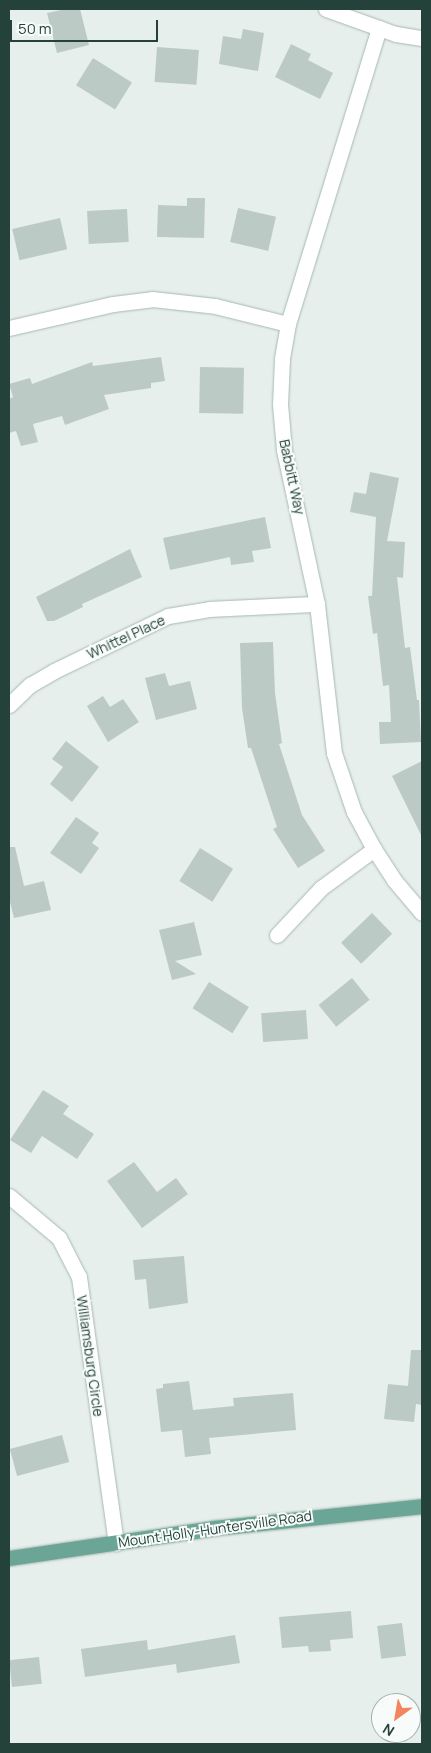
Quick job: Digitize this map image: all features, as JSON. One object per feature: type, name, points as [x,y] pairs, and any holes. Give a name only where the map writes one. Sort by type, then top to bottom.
[{"type":"main road","name":"Mount Holly-Huntersville Road","points":[[9,1558],[338,1513],[422,1506]]},
{"type":"street","points":[[326,9],[379,28],[422,38]]},
{"type":"street","name":"Babbitt Way","points":[[379,28],[288,324],[282,359],[281,425],[317,604],[334,753],[344,787],[374,849],[394,880],[422,913]]},
{"type":"street","points":[[9,328],[113,304],[152,299],[207,304],[288,324]]},
{"type":"street","name":"Whittel Place","points":[[9,705],[30,685],[54,671],[168,616],[210,609],[317,604]]},
{"type":"street","points":[[278,935],[321,888],[374,849]]},
{"type":"street","name":"Williamsburg Circle","points":[[9,1196],[60,1238],[79,1277],[116,1543]]},
{"type":"building","points":[[66,9],[80,9],[89,45],[57,53],[47,13]]},
{"type":"building","points":[[243,29],[264,33],[258,71],[219,64],[223,36],[241,39]]},
{"type":"building","points":[[291,44],[311,54],[308,60],[333,73],[320,99],[275,77]]},
{"type":"building","points":[[157,47],[199,50],[196,85],[155,82]]},
{"type":"building","points":[[93,58],[132,82],[115,110],[76,85]]},
{"type":"building","points":[[187,198],[205,198],[204,238],[157,237],[158,205],[187,206]]},
{"type":"building","points":[[238,208],[276,217],[268,251],[230,242]]},
{"type":"building","points":[[127,209],[129,242],[89,244],[87,211]]},
{"type":"building","points":[[60,218],[67,249],[19,260],[12,229]]},
{"type":"building","points":[[161,357],[165,381],[151,383],[151,388],[104,395],[109,409],[65,425],[62,416],[33,424],[38,442],[21,446],[16,431],[9,433],[9,399],[13,397],[9,384],[30,378],[32,384],[92,362],[93,366]]},
{"type":"building","points":[[200,367],[244,368],[243,414],[199,413]]},
{"type":"building","points":[[370,472],[399,478],[387,541],[405,542],[403,578],[397,577],[405,648],[410,647],[417,700],[419,700],[421,742],[380,744],[379,722],[391,722],[389,685],[383,686],[377,633],[373,634],[368,596],[372,596],[376,517],[350,512],[354,492],[366,494]]},
{"type":"building","points":[[265,517],[271,548],[252,551],[254,562],[231,565],[230,557],[170,570],[163,538]]},
{"type":"building","points":[[130,549],[142,577],[82,604],[83,607],[54,621],[47,621],[36,597]]},
{"type":"building","points":[[273,642],[275,693],[282,743],[279,744],[302,815],[325,851],[298,868],[273,829],[277,827],[251,748],[248,748],[242,708],[240,643]]},
{"type":"building","points":[[165,673],[169,686],[190,681],[197,709],[156,720],[145,678]]},
{"type":"building","points":[[103,696],[110,707],[123,699],[139,722],[108,742],[87,706]]},
{"type":"building","points":[[66,741],[99,767],[72,802],[50,784],[63,767],[52,759]]},
{"type":"building","points":[[422,761],[422,837],[392,776]]},
{"type":"building","points":[[76,817],[99,833],[92,843],[99,848],[81,874],[50,853]]},
{"type":"building","points":[[9,847],[15,847],[24,886],[44,881],[51,910],[14,918],[9,898]]},
{"type":"building","points":[[200,848],[233,869],[212,902],[179,881]]},
{"type":"building","points":[[372,913],[392,934],[361,964],[341,943]]},
{"type":"building","points":[[194,922],[202,955],[175,961],[196,974],[172,980],[159,930]]},
{"type":"building","points":[[352,978],[370,1000],[336,1027],[319,1005]]},
{"type":"building","points":[[209,982],[249,1007],[232,1033],[193,1008]]},
{"type":"building","points":[[306,1010],[308,1039],[263,1042],[261,1013]]},
{"type":"building","points":[[43,1090],[69,1106],[63,1114],[94,1134],[77,1159],[42,1136],[31,1153],[10,1140]]},
{"type":"building","points":[[134,1162],[157,1192],[176,1178],[188,1194],[142,1228],[107,1181]]},
{"type":"building","points":[[184,1256],[188,1303],[149,1309],[146,1279],[135,1280],[133,1260]]},
{"type":"building","points":[[411,1350],[422,1350],[422,1405],[416,1404],[414,1422],[384,1419],[388,1384],[408,1386]]},
{"type":"building","points":[[189,1381],[193,1410],[234,1406],[233,1398],[293,1393],[296,1430],[209,1438],[211,1454],[185,1457],[182,1430],[161,1432],[156,1389],[163,1388],[163,1384]]},
{"type":"building","points":[[62,1435],[69,1462],[17,1476],[10,1449]]},
{"type":"building","points":[[351,1611],[353,1638],[330,1640],[331,1651],[309,1652],[308,1646],[282,1648],[279,1617]]},
{"type":"building","points":[[402,1623],[406,1656],[381,1659],[377,1626]]},
{"type":"building","points":[[235,1635],[240,1663],[177,1673],[176,1664],[85,1677],[81,1649],[147,1640],[148,1650]]},
{"type":"building","points":[[39,1657],[42,1684],[12,1687],[9,1660]]}]
